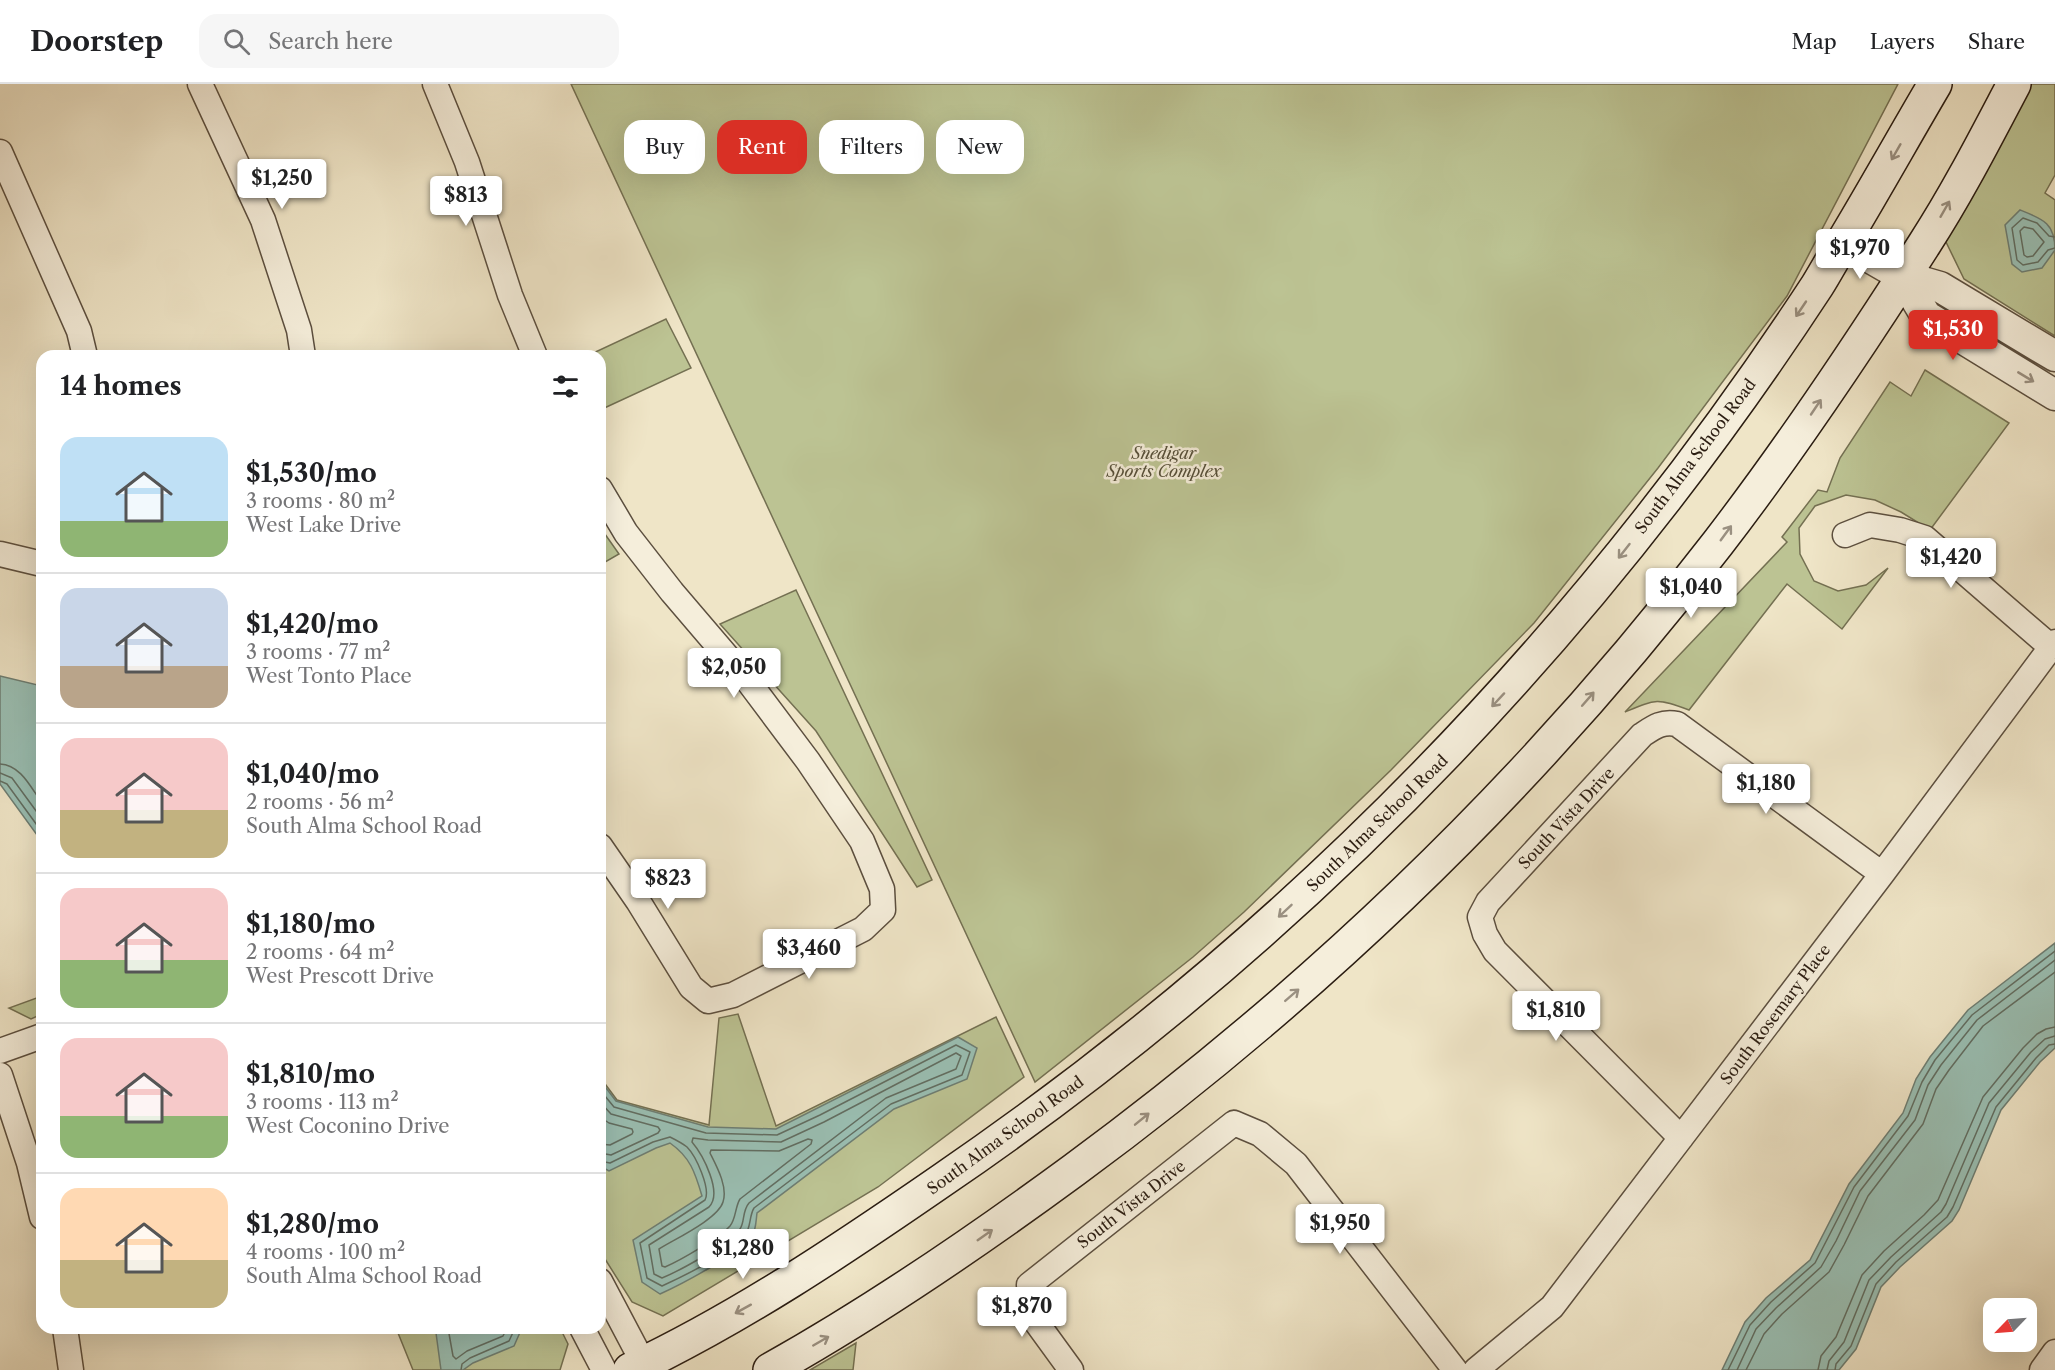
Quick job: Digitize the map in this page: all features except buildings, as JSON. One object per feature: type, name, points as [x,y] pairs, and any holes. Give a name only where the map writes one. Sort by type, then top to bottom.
[{"type":"main road","name":"South Alma School Road","points":[[640,1368],[770,1294],[865,1234],[1001,1140],[1163,1017],[1270,926],[1449,753],[1571,617],[1726,418],[1820,281],[1935,84]]},
{"type":"main road","points":[[770,1370],[900,1293],[1020,1210],[1131,1128],[1298,990],[1410,887],[1511,785],[1661,615],[1719,542],[1783,455],[1927,241],[2014,84]]},
{"type":"street","points":[[200,84],[263,220],[299,330],[302,350]]},
{"type":"street","points":[[435,84],[467,162],[510,295],[533,350]]},
{"type":"street","points":[[0,152],[79,331],[84,350]]},
{"type":"street","points":[[1843,242],[1902,276],[1940,287],[2055,356]]},
{"type":"street","points":[[1902,276],[1926,316],[2055,395]]},
{"type":"street","points":[[606,499],[626,533],[747,681],[826,787],[862,841],[882,889],[883,910],[863,929],[733,995],[708,1000],[691,987],[638,901],[606,855]]},
{"type":"street","points":[[1845,535],[1869,525],[1900,530],[1925,538],[2053,644]]},
{"type":"street","points":[[0,554],[36,563]]},
{"type":"street","name":"South Rosemary Place","points":[[1476,1370],[1552,1307],[1882,874],[2053,644]]},
{"type":"street","name":"South Vista Drive","points":[[1681,1138],[1495,951],[1485,934],[1480,916],[1488,902],[1642,735],[1657,725],[1669,722],[1677,724],[1882,874]]},
{"type":"street","points":[[0,1051],[36,1038]]},
{"type":"street","points":[[0,1075],[29,1163],[36,1192]]},
{"type":"street","name":"South Vista Drive","points":[[1071,1370],[1031,1315],[1029,1285],[1234,1123],[1260,1134],[1296,1164],[1455,1370]]},
{"type":"street","points":[[606,1294],[640,1368]]},
{"type":"street","points":[[66,1334],[71,1370]]},
{"type":"street","points":[[585,1334],[604,1370]]},
{"type":"street","points":[[2042,1370],[2055,1352]]},
{"type":"green space","name":"Snedigar Sports Complex","points":[[571,84],[1898,84],[1787,296],[1658,468],[1534,623],[1391,770],[1244,912],[1193,957],[1035,1082]]},
{"type":"green space","points":[[2026,84],[2055,84],[2055,175],[2045,193],[2055,200],[2055,336],[1964,279],[1945,240]]},
{"type":"green space","points":[[666,319],[691,368],[606,407],[606,350],[600,350]]},
{"type":"green space","points":[[1925,370],[2009,423],[1930,530],[1901,512],[1875,500],[1846,495],[1815,506],[1799,528],[1800,554],[1814,581],[1838,591],[1866,585],[1888,568],[1842,629],[1787,584],[1689,710],[1670,703],[1650,702],[1625,712],[1787,542],[1782,537],[1818,490],[1827,492],[1840,458],[1890,382],[1911,396]]},
{"type":"green space","points":[[606,536],[619,554],[606,562]]},
{"type":"green space","points":[[796,590],[932,880],[917,887],[816,731],[720,624]]},
{"type":"green space","points":[[36,998],[36,1017],[31,1019],[9,1008]]},
{"type":"green space","points":[[738,1014],[776,1126],[996,1017],[1024,1077],[878,1187],[663,1316],[632,1302],[606,1261],[606,1085],[617,1100],[709,1125],[719,1018]]},
{"type":"green space","points":[[398,1334],[563,1334],[568,1344],[560,1370],[413,1370]]},
{"type":"green space","points":[[856,1343],[853,1370],[810,1370]]},
{"type":"water","points":[[2020,210],[2046,223],[2053,234],[2055,250],[2042,268],[2022,272],[2012,264],[2005,225]]},
{"type":"water","points":[[0,676],[36,685],[36,834],[0,784]]},
{"type":"water","points":[[2055,943],[2055,1048],[2040,1062],[2001,1110],[1959,1210],[1952,1221],[1881,1287],[1856,1349],[1839,1370],[1722,1370],[1745,1322],[1766,1298],[1810,1260],[1849,1184],[1903,1113],[1916,1079],[1930,1057],[1968,1010]]},
{"type":"water","points":[[958,1037],[977,1048],[967,1079],[894,1109],[757,1213],[752,1236],[736,1251],[660,1294],[642,1282],[633,1240],[702,1196],[691,1166],[670,1143],[609,1171],[606,1169],[606,1088],[616,1101],[708,1127],[776,1129]]},
{"type":"water","points":[[436,1334],[519,1334],[514,1346],[473,1363],[463,1370],[441,1370]]}]
